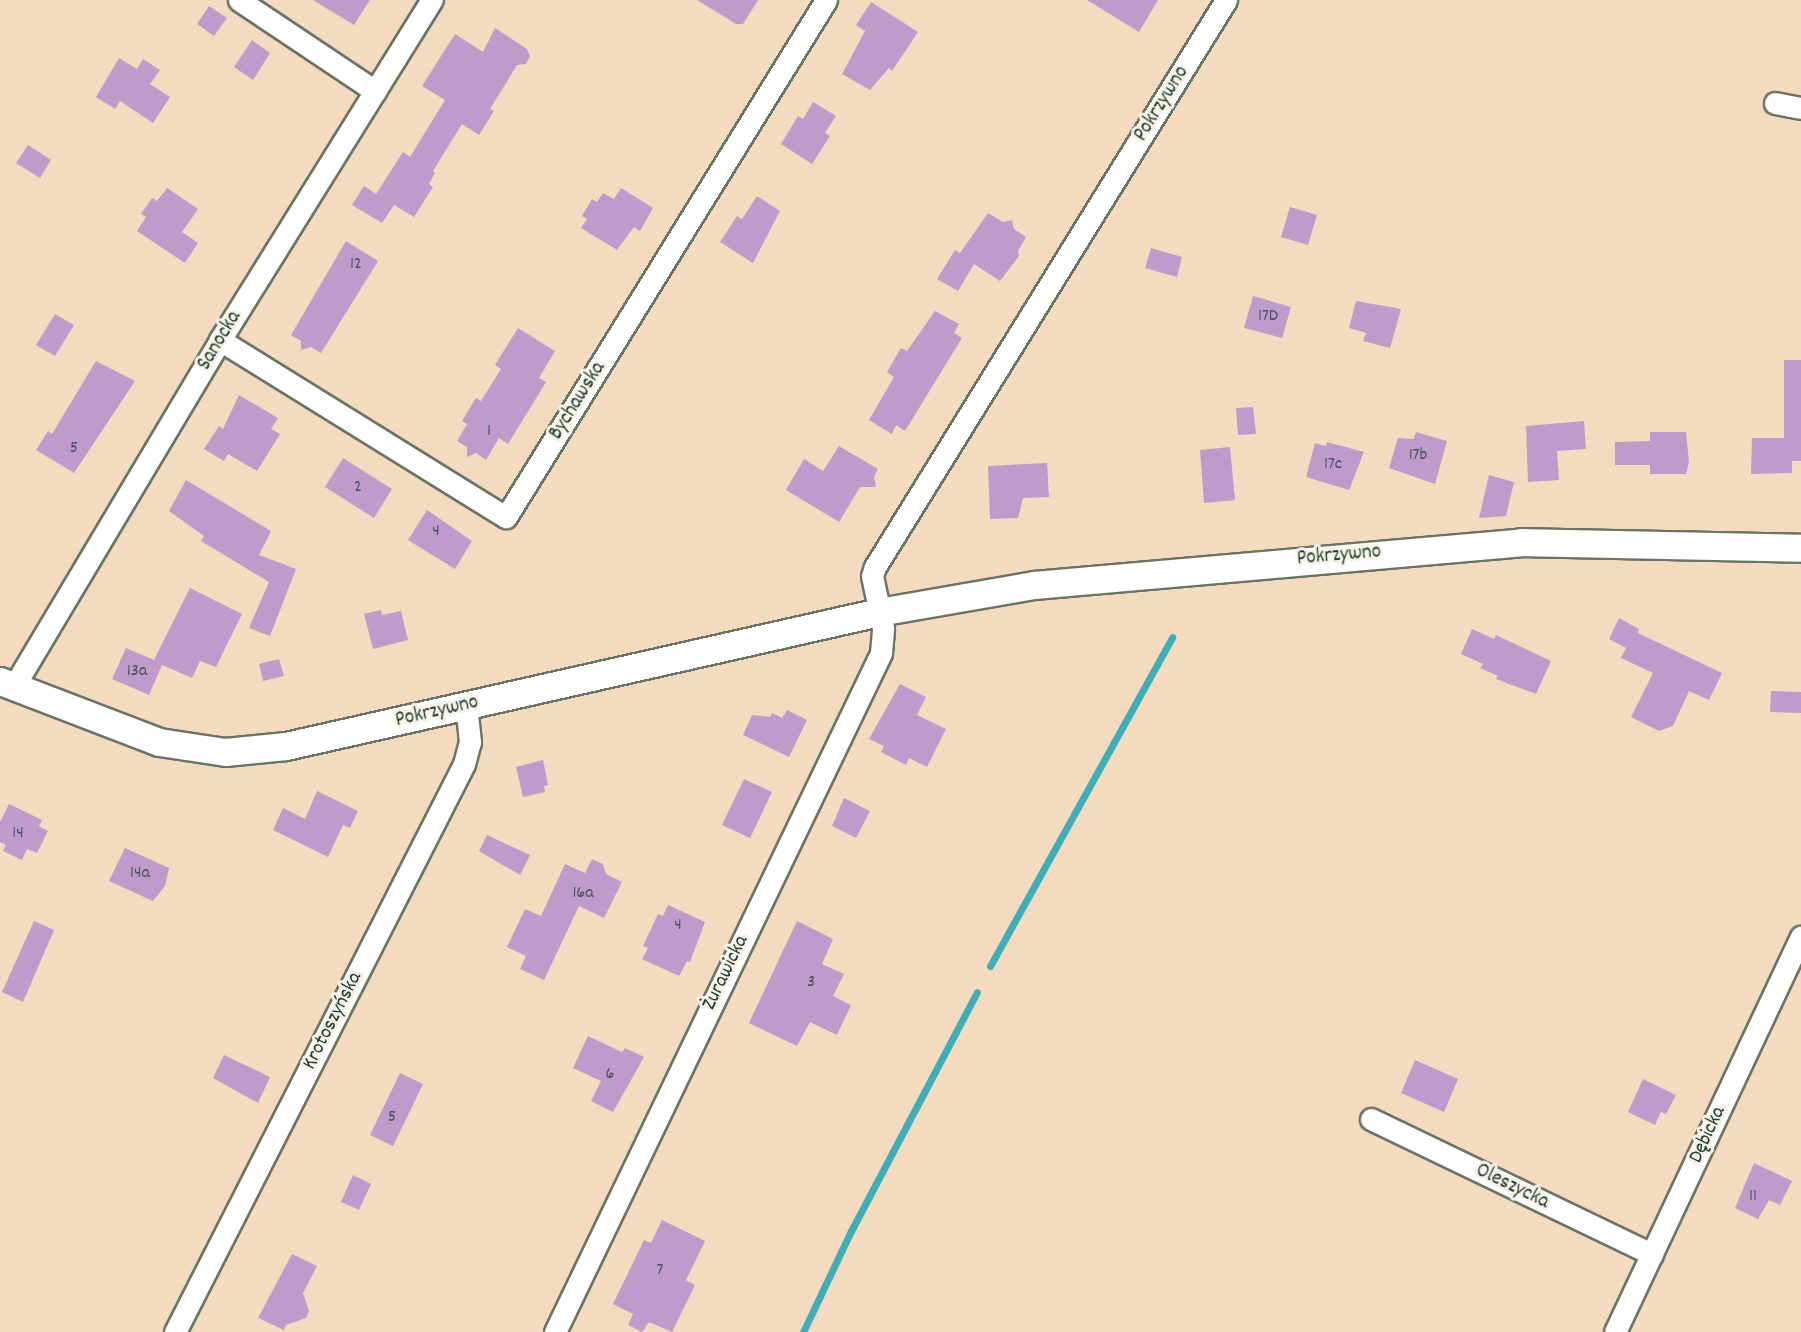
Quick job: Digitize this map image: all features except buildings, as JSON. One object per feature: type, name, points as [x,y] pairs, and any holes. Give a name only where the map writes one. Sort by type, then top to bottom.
[{"type":"street","points":[[239,0],[375,91]]},
{"type":"street","name":"Sanocka","points":[[7,684],[432,0]]},
{"type":"street","name":"Bychawska","points":[[220,340],[506,517],[826,0]]},
{"type":"street","name":"Pokrzywno","points":[[879,612],[873,576],[875,567],[1226,0]]},
{"type":"street","points":[[1775,103],[1801,108]]},
{"type":"street","name":"Pokrzywno","points":[[7,684],[159,742],[205,752],[286,746],[879,612],[992,591],[1109,576],[1459,546],[1566,541],[1801,548]]},
{"type":"street","name":"Żurawicka","points":[[555,1332],[880,653],[883,640],[879,612]]},
{"type":"street","name":"Krotoszyńska","points":[[175,1332],[464,764],[470,742],[466,705]]},
{"type":"street","name":"Dębicka","points":[[1615,1332],[1801,938]]},
{"type":"street","name":"Oleszycka","points":[[1371,1119],[1652,1254]]},
{"type":"waterway","points":[[990,966],[1172,637]]},
{"type":"waterway","points":[[803,1332],[851,1231],[977,992]]}]
